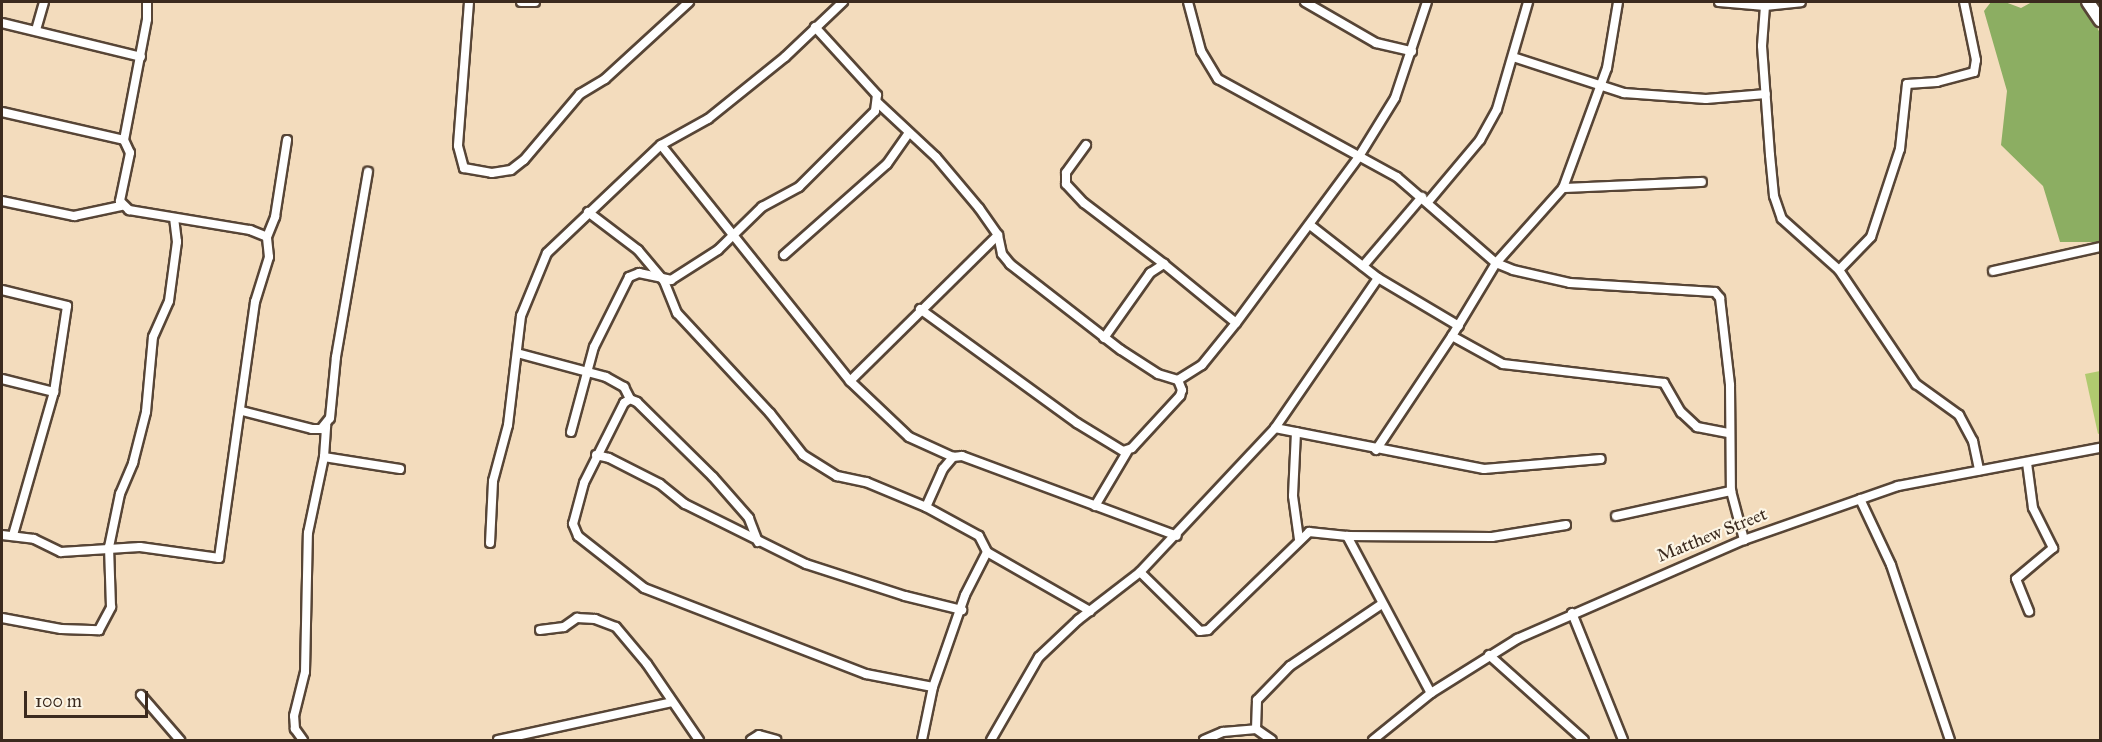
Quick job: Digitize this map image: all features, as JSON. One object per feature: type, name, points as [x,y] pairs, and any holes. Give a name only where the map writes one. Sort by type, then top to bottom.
[{"type":"main road","points":[[2088,2],[2100,20]]},
{"type":"street","points":[[36,30],[44,2]]},
{"type":"street","points":[[147,2],[141,57],[124,140],[130,153],[120,201],[123,207],[174,219],[250,230],[267,237]]},
{"type":"street","points":[[469,2],[461,72],[459,154],[464,168],[492,172],[511,170],[524,160],[580,94],[605,80],[689,2]]},
{"type":"street","points":[[521,2],[535,2]]},
{"type":"street","points":[[490,543],[493,481],[508,425],[521,316],[538,268],[547,253],[661,145],[708,119],[785,57],[843,2]]},
{"type":"street","points":[[1188,2],[1201,51],[1218,79],[1396,177],[1425,199],[1496,263],[1513,270],[1570,283],[1715,292],[1720,298],[1730,385],[1731,491],[1744,540]]},
{"type":"street","points":[[1305,2],[1376,43],[1412,51]]},
{"type":"street","points":[[815,27],[877,95],[878,103],[908,134],[936,157],[998,235],[1010,264],[1104,338],[1158,374],[1178,380],[1202,365],[1310,225],[1358,158],[1395,98],[1427,2]]},
{"type":"street","points":[[1363,266],[1480,140],[1497,109],[1528,2]]},
{"type":"street","points":[[1376,450],[1459,326],[1496,263],[1563,188],[1607,68],[1618,2]]},
{"type":"street","points":[[1719,2],[1765,6],[1801,2]]},
{"type":"street","points":[[1839,270],[1871,237],[1900,149],[1907,84],[1937,82],[1974,72],[1976,60],[1964,2]]},
{"type":"street","points":[[1765,6],[1762,46],[1774,196],[1782,219],[1839,270],[1916,384],[1959,415],[1967,427],[1979,470]]},
{"type":"street","points":[[2,23],[141,57]]},
{"type":"street","points":[[1513,57],[1624,93],[1677,98],[1767,94]]},
{"type":"street","points":[[571,432],[594,347],[629,277],[639,273],[664,281],[671,280],[736,237],[762,207],[798,187],[856,134],[878,103]]},
{"type":"street","points":[[2,112],[124,140]]},
{"type":"street","points":[[784,255],[887,164],[908,134]]},
{"type":"street","points":[[2,535],[34,539],[61,552],[109,547],[140,547],[219,558],[242,411],[255,303],[269,257],[267,237],[275,217],[287,140]]},
{"type":"street","points":[[661,145],[850,381],[909,437],[953,457],[972,459],[1177,536]]},
{"type":"street","points":[[1086,145],[1066,173],[1066,184],[1084,203],[1236,323]]},
{"type":"street","points":[[303,741],[295,729],[294,716],[305,672],[308,533],[324,457],[326,425],[368,172]]},
{"type":"street","points":[[1563,188],[1702,182]]},
{"type":"street","points":[[2,201],[74,216],[122,206]]},
{"type":"street","points":[[588,212],[638,250],[664,281],[677,313],[771,413],[803,455],[837,476],[866,482],[926,507],[979,536],[987,552],[1090,610]]},
{"type":"street","points":[[2,618],[61,629],[99,630],[111,607],[109,547],[120,494],[133,463],[146,412],[153,337],[169,301],[177,242],[174,219]]},
{"type":"street","points":[[1310,225],[1378,278],[1459,326]]},
{"type":"street","points":[[850,381],[920,309],[998,235]]},
{"type":"street","points":[[1993,271],[2100,247]]},
{"type":"street","points":[[1104,338],[1150,273],[1164,264]]},
{"type":"street","points":[[991,741],[1039,657],[1090,610],[1140,572],[1177,536],[1275,428],[1378,278]]},
{"type":"street","points":[[2,290],[67,306],[54,392],[13,535]]},
{"type":"street","points":[[920,309],[1077,423],[1127,452]]},
{"type":"street","points":[[1452,336],[1503,364],[1664,383],[1681,412],[1697,427],[1730,433]]},
{"type":"street","points":[[517,353],[588,373],[624,387],[630,399],[645,409],[749,518],[758,542]]},
{"type":"street","points":[[2,379],[54,392]]},
{"type":"street","points":[[1095,506],[1127,452],[1180,396],[1182,390],[1178,380]]},
{"type":"street","points":[[630,399],[596,455],[584,483],[573,524],[578,536],[619,571],[644,588],[866,674],[933,687]]},
{"type":"street","points":[[242,411],[312,429],[326,425]]},
{"type":"street","points":[[1275,428],[1484,470],[1601,459]]},
{"type":"street","points":[[1296,432],[1293,496],[1299,539]]},
{"type":"street","name":"Matthew Street","points":[[1373,741],[1431,693],[1488,655],[1572,613],[1744,540],[1898,486],[2100,448]]},
{"type":"street","points":[[596,455],[660,484],[685,504],[806,564],[905,596],[962,610]]},
{"type":"street","points":[[324,457],[400,469]]},
{"type":"street","points":[[926,507],[953,457]]},
{"type":"street","points":[[2027,463],[2033,508],[2053,548],[2016,579],[2029,612]]},
{"type":"street","points":[[1616,516],[1731,491]]},
{"type":"street","points":[[1860,499],[1891,564],[1950,741]]},
{"type":"street","points":[[1140,572],[1200,631],[1208,630],[1299,539],[1309,532],[1347,536],[1492,537],[1566,525]]},
{"type":"street","points":[[1347,536],[1431,693]]},
{"type":"street","points":[[922,741],[933,687],[987,552]]},
{"type":"street","points":[[1256,729],[1257,700],[1290,666],[1382,604]]},
{"type":"street","points":[[1572,613],[1623,741]]},
{"type":"street","points":[[540,630],[564,627],[577,618],[596,619],[616,627],[699,741]]},
{"type":"street","points":[[1488,655],[1578,739]]},
{"type":"street","points":[[141,695],[180,741]]},
{"type":"street","points":[[498,741],[672,702]]},
{"type":"street","points":[[1204,741],[1222,732],[1256,729],[1272,741]]},
{"type":"street","points":[[751,741],[759,735],[776,741]]},
{"type":"green space","points":[[1991,2],[2005,2],[2021,8],[2032,2],[2083,2],[2100,33],[2100,242],[2060,242],[2043,186],[2001,145],[2007,91],[1984,11]]},
{"type":"green space","points":[[2100,371],[2100,433],[2098,434],[2085,374]]}]
